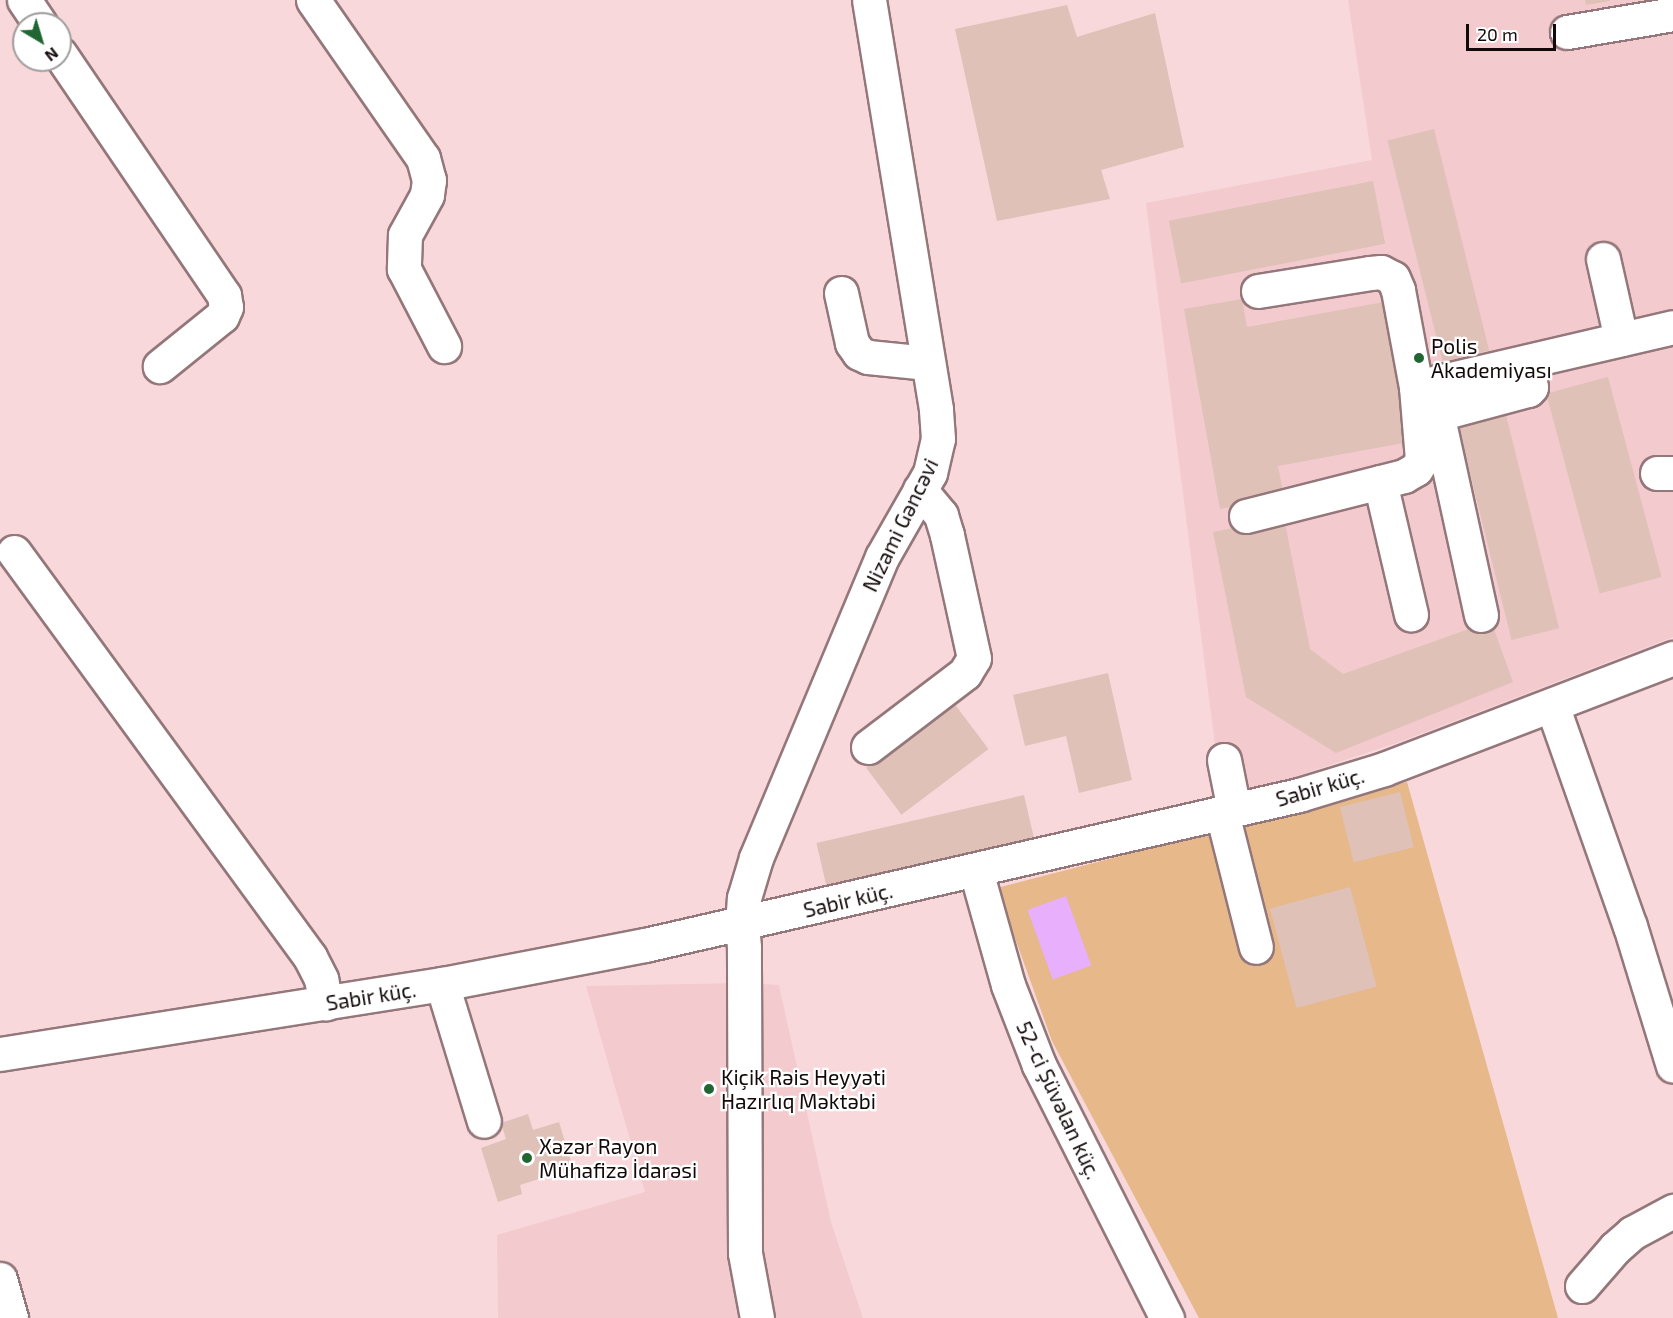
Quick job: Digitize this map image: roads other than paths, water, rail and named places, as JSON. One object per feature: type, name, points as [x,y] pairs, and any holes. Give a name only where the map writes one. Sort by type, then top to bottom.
[{"type":"street","points":[[313,0],[423,158],[429,180],[427,195],[405,235],[402,255],[404,269],[444,346]]},
{"type":"street","name":"Nizami Gəncəvi","points":[[757,1318],[746,1253],[745,960],[742,925],[744,898],[760,847],[882,557],[920,490],[936,456],[938,439],[928,363],[869,0]]},
{"type":"street","points":[[1567,32],[1673,14]]},
{"type":"street","points":[[72,72],[224,295],[226,307],[222,316],[160,366]]},
{"type":"street","points":[[1603,259],[1621,339]]},
{"type":"street","points":[[1246,516],[1404,476],[1416,469],[1422,460],[1416,387],[1398,290],[1393,278],[1381,272],[1370,273],[1258,291]]},
{"type":"street","points":[[841,293],[852,343],[859,352],[868,357],[928,363]]},
{"type":"street","points":[[1416,387],[1673,327]]},
{"type":"street","points":[[1481,615],[1439,422],[1442,414],[1449,411],[1528,390],[1531,387],[1526,362]]},
{"type":"street","points":[[1380,482],[1411,614]]},
{"type":"street","points":[[868,747],[965,674],[974,658],[948,536],[941,515],[920,490]]},
{"type":"street","points":[[14,552],[310,957],[321,979],[326,1003]]},
{"type":"street","name":"Sabir küç.","points":[[0,1054],[442,984],[742,925],[976,871],[1337,784],[1673,658]]},
{"type":"street","points":[[1552,705],[1630,926],[1673,1066]]},
{"type":"street","points":[[1224,760],[1228,811],[1256,947]]},
{"type":"street","name":"52-ci Şüvəlan küç.","points":[[976,871],[1008,985],[1039,1065],[1167,1318]]},
{"type":"street","points":[[442,984],[484,1121]]},
{"type":"street","points":[[1582,1286],[1615,1248],[1632,1233],[1673,1210]]},
{"type":"street","points":[[0,1279],[11,1318]]},
{"type":"place","name":"Polis Akademiyası","points":[[1419,358]]},
{"type":"place","name":"Kiçik Rəis Heyyəti Hazırlıq Məktəbi","points":[[709,1089]]},
{"type":"place","name":"Xəzər Rayon Mühafizə İdarəsi","points":[[527,1158]]}]
